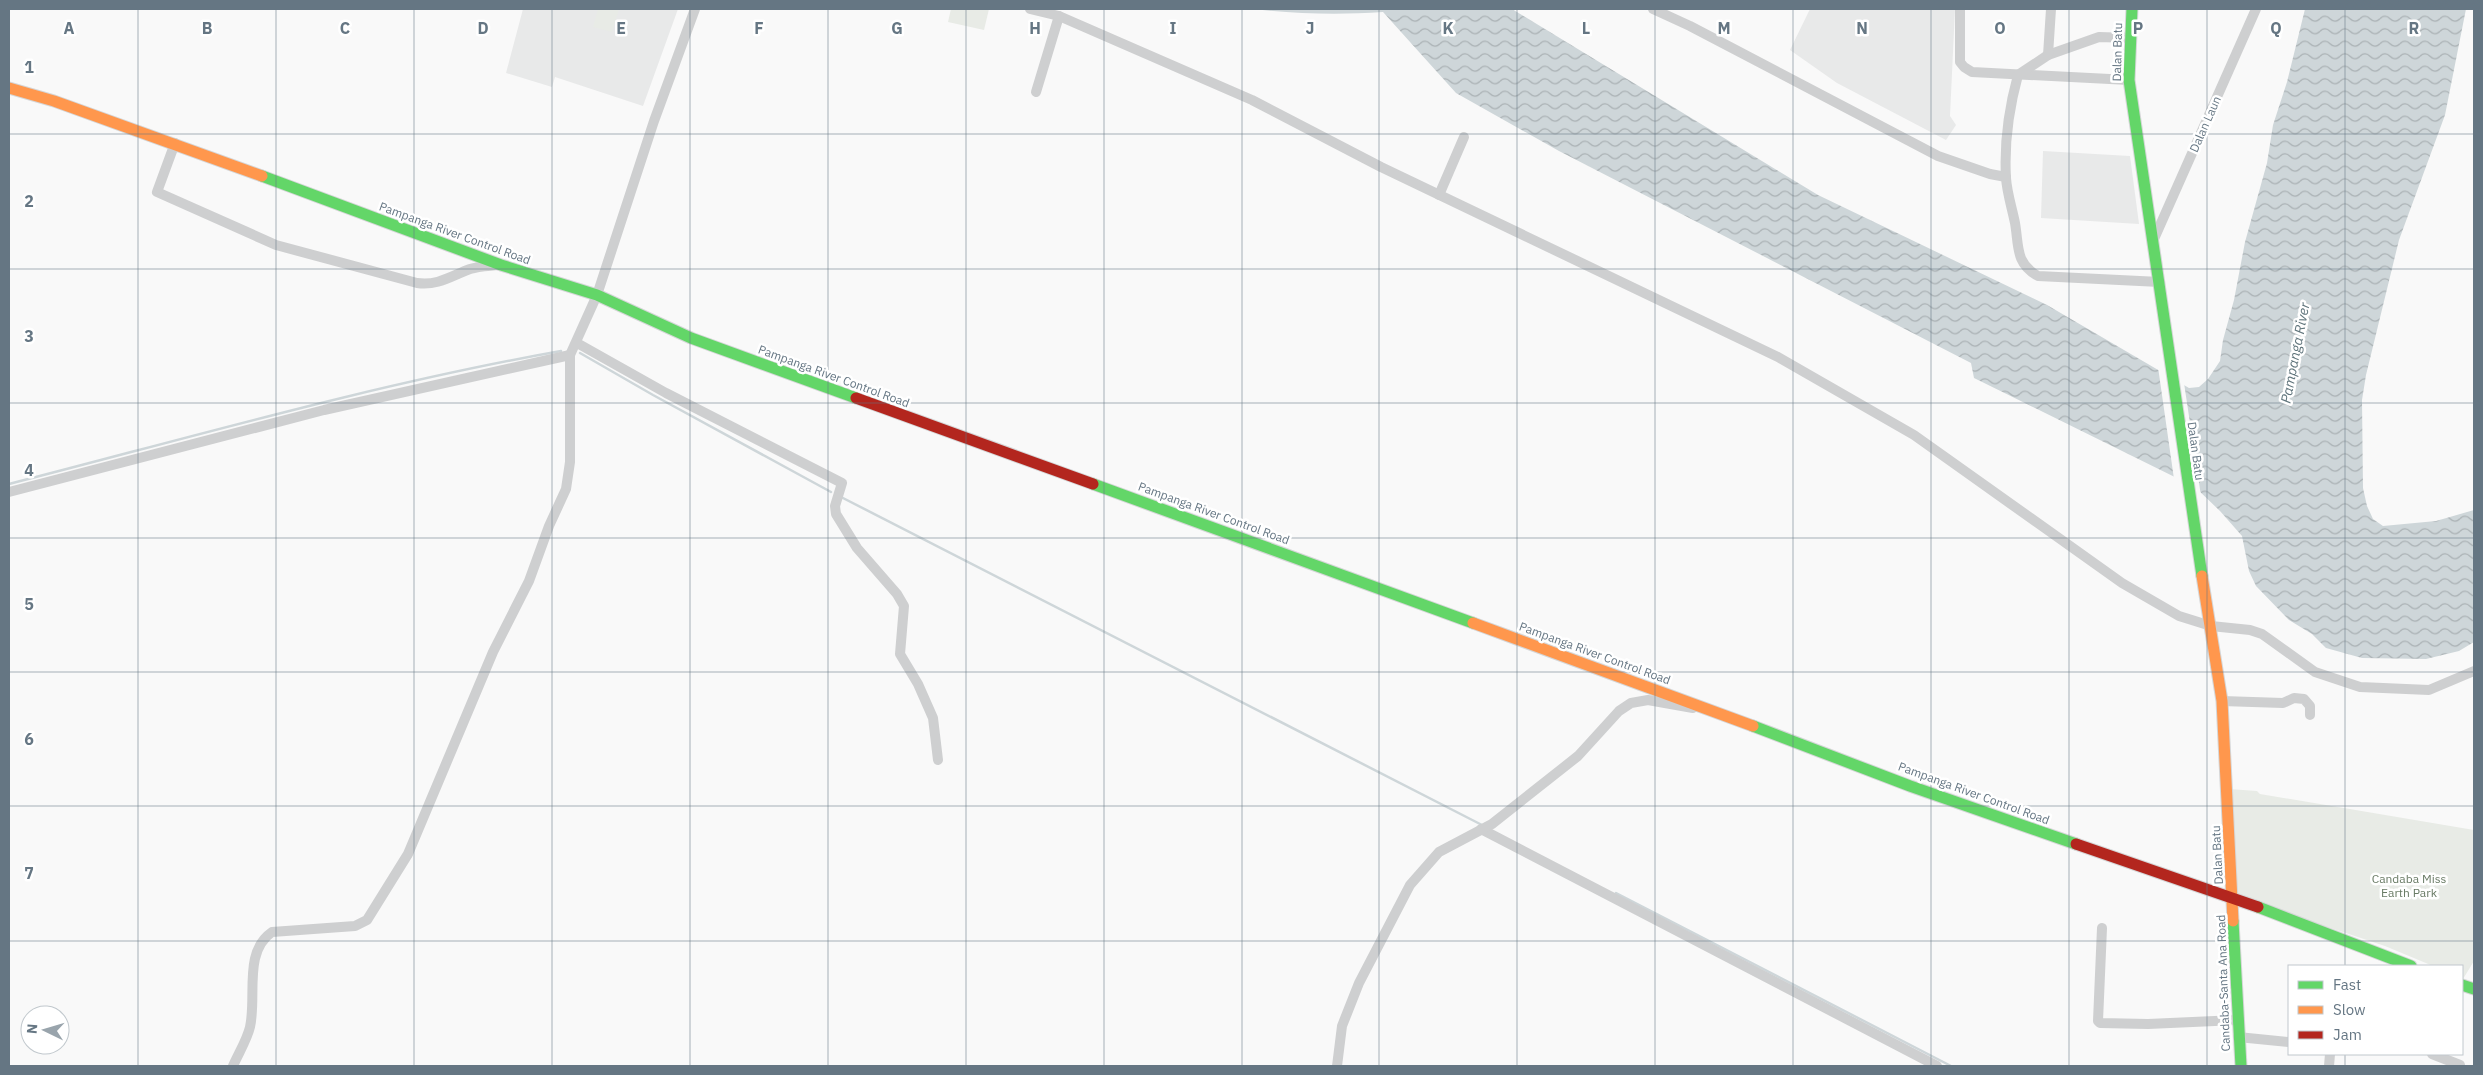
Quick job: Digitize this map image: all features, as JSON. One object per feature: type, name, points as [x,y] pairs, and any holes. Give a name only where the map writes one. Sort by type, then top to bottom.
[{"type":"main road","name":"Dalan Batu","points":[[2132,9],[2129,80],[2140,161],[2154,239],[2194,529],[2212,626],[2222,701],[2233,898]]},
{"type":"main road","name":"Pampanga River Control Road","points":[[9,88],[54,101],[175,143],[501,265],[597,295],[700,341],[1707,708],[1910,786],[2233,898],[2407,965]]},
{"type":"main road","name":"Candaba-Santa Ana Road","points":[[2233,898],[2240,1066]]},
{"type":"street","points":[[233,1066],[250,1027],[255,951],[261,940],[272,932],[355,926],[367,920],[408,854],[489,661],[528,581],[549,526],[566,489],[570,462],[570,355],[597,295],[654,121],[694,9]]},
{"type":"street","points":[[1030,9],[1059,16],[1252,100],[1439,195],[1778,356],[1914,435],[2122,583],[2179,616],[2212,626],[2250,630],[2262,634],[2315,672],[2360,687],[2429,690],[2474,670]]},
{"type":"street","points":[[1653,9],[1690,26],[1938,156],[1990,174],[2006,177]]},
{"type":"street","points":[[1960,9],[1960,62],[1964,68],[1972,72],[2129,80]]},
{"type":"street","points":[[2048,55],[2050,9]]},
{"type":"street","name":"Dalan Laun","points":[[2154,239],[2256,9]]},
{"type":"street","points":[[1036,92],[1059,16]]},
{"type":"street","points":[[2130,38],[2099,37],[2048,55],[2018,75],[2006,134],[2006,177],[2020,257],[2028,270],[2038,276],[2160,282]]},
{"type":"street","points":[[1439,195],[1464,137]]},
{"type":"street","points":[[175,143],[157,192],[276,245],[417,283],[431,285],[474,268],[501,265]]},
{"type":"street","points":[[577,343],[666,393],[842,483],[835,506],[836,514],[857,548],[897,594],[904,606],[900,654],[918,684],[934,718],[938,760]]},
{"type":"street","points":[[9,492],[324,410],[570,355]]},
{"type":"street","points":[[2222,701],[2283,703],[2294,698],[2304,699],[2310,706],[2310,715]]},
{"type":"street","points":[[1337,1066],[1342,1026],[1359,983],[1410,885],[1439,852],[1486,827],[1578,756],[1620,710],[1631,703],[1648,700],[1692,708],[1707,708]]},
{"type":"street","points":[[1486,827],[1937,1066]]},
{"type":"street","points":[[2102,928],[2098,1021],[2100,1023],[2148,1024],[2237,1020]]},
{"type":"street","points":[[2238,1037],[2288,1042]]},
{"type":"street","points":[[2435,1055],[2460,1065]]},
{"type":"shaded area","points":[[523,9],[678,9],[643,106],[555,77],[552,87],[506,73]]},
{"type":"shaded area","points":[[1810,9],[1955,9],[1950,116],[1956,125],[1946,140],[1837,83],[1790,50]]},
{"type":"shaded area","points":[[2043,151],[2130,156],[2139,224],[2041,218]]},
{"type":"green space","points":[[598,9],[619,9],[612,32],[593,27]]},
{"type":"green space","points":[[951,9],[989,9],[984,30],[948,22]]},
{"type":"green space","name":"Candaba Miss Earth Park","points":[[2229,789],[2257,791],[2260,794],[2474,830],[2474,961],[2463,979],[2463,965],[2431,965],[2385,946],[2234,896]]},
{"type":"water","name":"Pampanga River","points":[[1253,9],[1512,9],[1818,195],[2047,305],[2189,388],[2199,387],[2208,379],[2220,361],[2245,242],[2267,163],[2273,125],[2287,82],[2305,9],[2466,9],[2445,115],[2399,240],[2366,375],[2362,400],[2363,488],[2367,506],[2373,519],[2383,526],[2436,521],[2474,510],[2474,642],[2459,651],[2426,659],[2362,658],[2326,648],[2312,634],[2289,620],[2256,586],[2249,571],[2242,536],[2195,487],[1974,378],[1971,363],[1559,151],[1456,93],[1383,12],[1350,14]]},
{"type":"pier","points":[[2158,367],[2184,383],[2201,496],[2193,489],[2174,479]]},
{"type":"waterway","points":[[9,484],[353,395],[491,364],[561,351]]},
{"type":"waterway","points":[[580,353],[831,492]]},
{"type":"waterway","points":[[841,497],[1482,825]]},
{"type":"waterway","points":[[1616,893],[1951,1066]]},
{"type":"traffic: fast","points":[[2132,9],[2129,80],[2202,576]]},
{"type":"traffic: fast","points":[[262,176],[501,265],[597,295],[691,338],[856,398]]},
{"type":"traffic: fast","points":[[1093,484],[1473,623]]},
{"type":"traffic: fast","points":[[1753,726],[1910,786],[2076,844]]},
{"type":"traffic: fast","points":[[2258,907],[2408,965]]},
{"type":"traffic: fast","points":[[2233,921],[2241,1066]]},
{"type":"traffic: fast","points":[[2463,985],[2474,989]]},
{"type":"traffic: slow","points":[[9,88],[54,101],[262,176]]},
{"type":"traffic: slow","points":[[2202,576],[2222,701],[2233,921]]},
{"type":"traffic: slow","points":[[1473,623],[1753,726]]},
{"type":"traffic: jam","points":[[856,398],[1093,484]]},
{"type":"traffic: jam","points":[[2076,844],[2258,907]]}]
